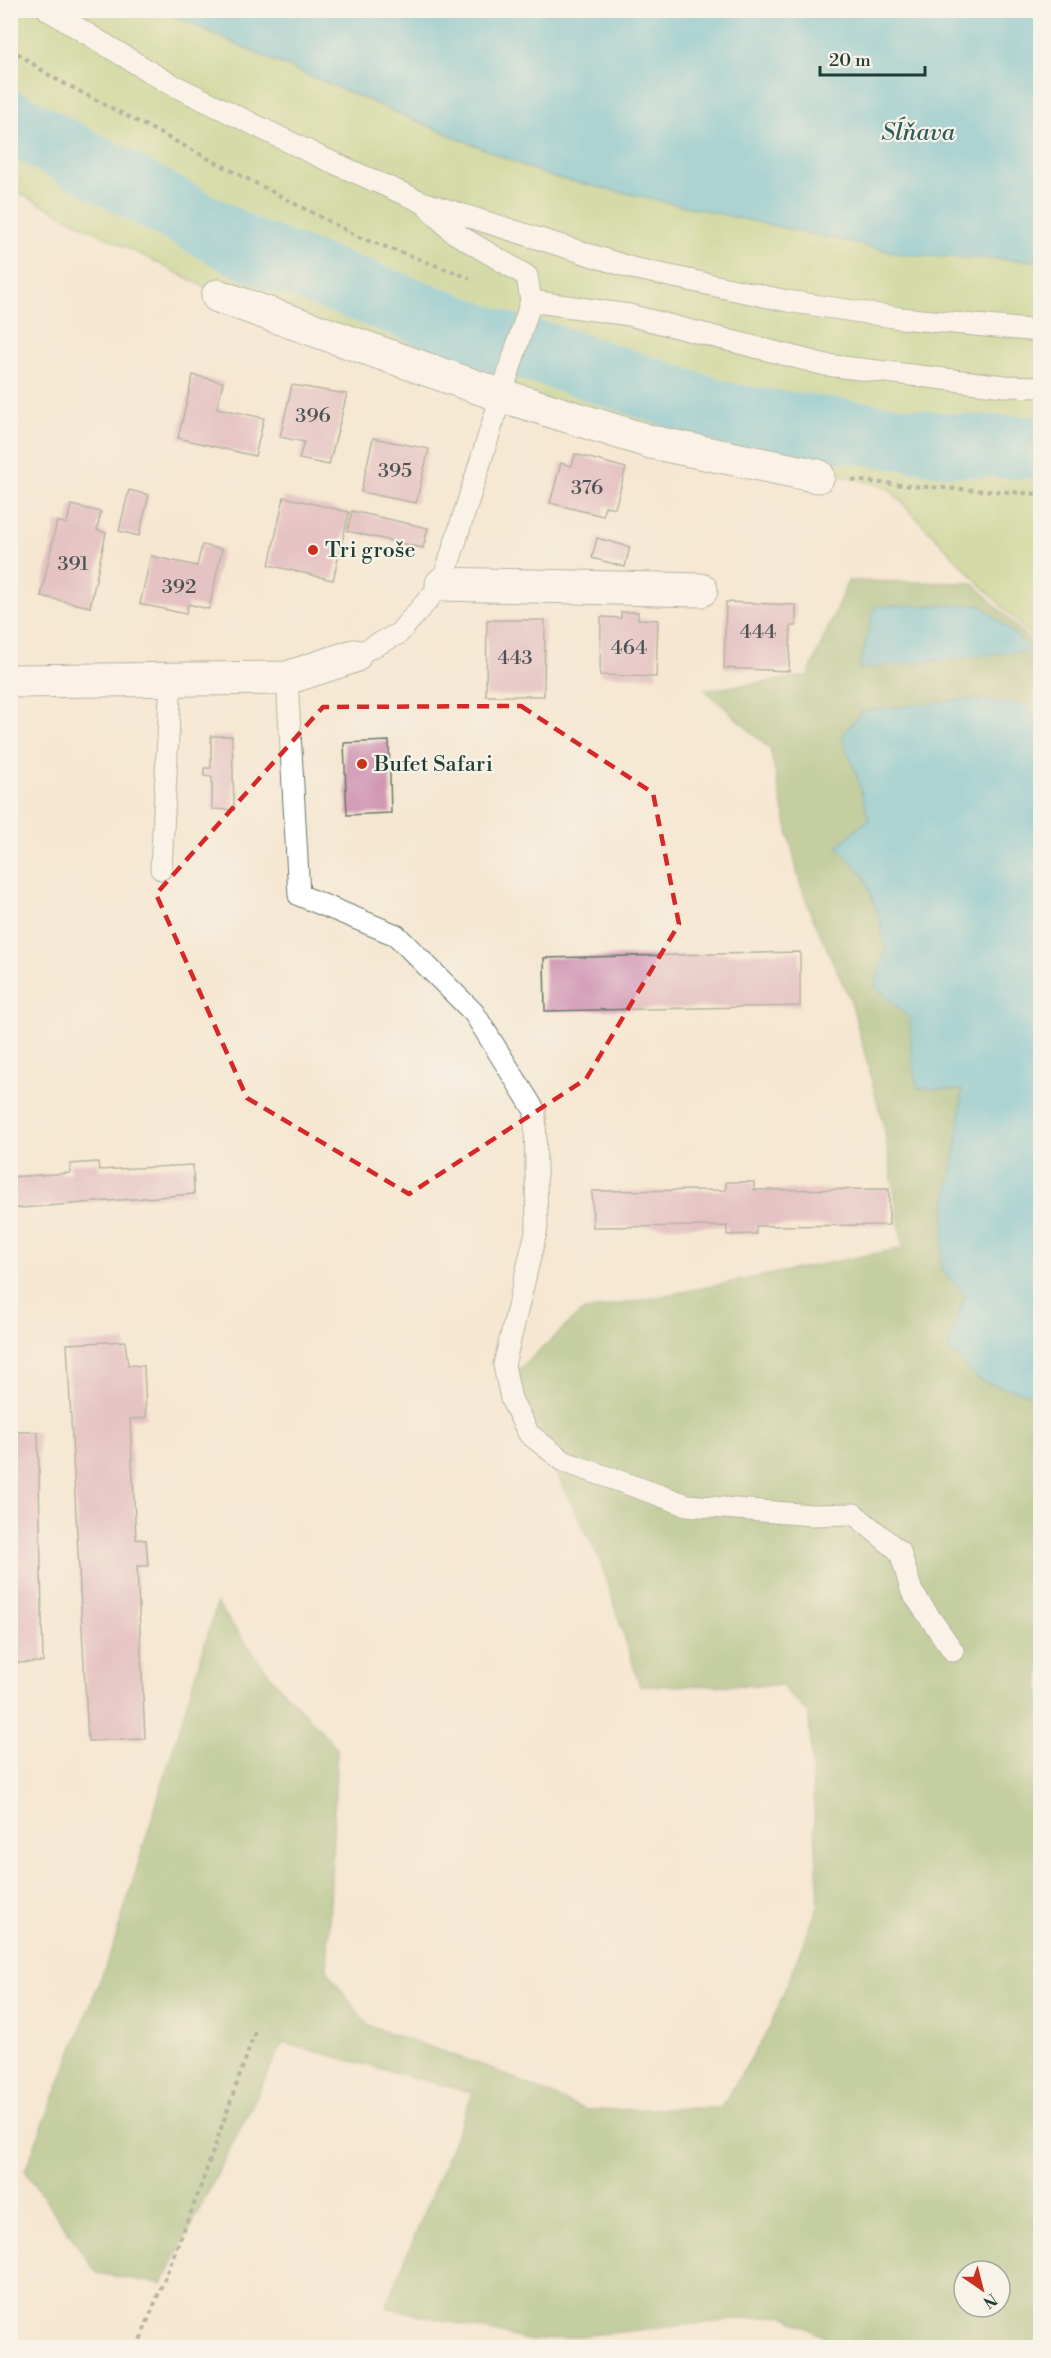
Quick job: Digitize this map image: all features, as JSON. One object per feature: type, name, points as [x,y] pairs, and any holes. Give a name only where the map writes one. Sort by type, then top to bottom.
[{"type":"street","points":[[218,296],[500,395],[651,442],[818,476]]},
{"type":"street","points":[[442,584],[701,590]]},
{"type":"street","points":[[10,681],[287,678],[354,656]]},
{"type":"lane","points":[[48,10],[165,81],[316,155],[422,202],[632,268],[787,301],[900,318],[1041,332]]},
{"type":"lane","points":[[354,656],[398,634],[442,584],[531,301],[527,276],[453,232],[422,202]]},
{"type":"lane","points":[[531,301],[629,315],[826,365],[1004,386],[1041,387]]},
{"type":"lane","points":[[287,678],[299,895],[396,935],[474,1013],[535,1111],[537,1228],[504,1365],[511,1399],[529,1434],[565,1462],[687,1504],[813,1515],[854,1514],[900,1552],[912,1592],[953,1651]]},
{"type":"lane","points":[[160,869],[171,679]]},
{"type":"path","points":[[10,48],[52,77],[359,237],[477,281]]},
{"type":"path","points":[[818,476],[912,486],[1041,494]]},
{"type":"path","points":[[137,2348],[198,2194],[256,2029]]},
{"type":"highlighted area","points":[[521,706],[653,793],[679,924],[586,1079],[409,1194],[247,1098],[156,894],[323,707]]},
{"type":"green space","points":[[10,11],[164,11],[258,54],[548,176],[907,255],[1040,261],[1040,646],[887,487],[304,337],[11,189]]},
{"type":"green space","points":[[848,581],[973,583],[1040,651],[1040,2347],[843,2347],[783,2315],[532,2341],[386,2307],[473,2093],[283,2043],[162,2284],[97,2273],[25,2171],[113,1947],[217,1604],[274,1681],[337,1748],[327,1971],[368,2026],[488,2067],[585,2110],[721,2108],[770,2027],[819,1904],[809,1714],[781,1685],[640,1686],[600,1560],[509,1379],[581,1312],[903,1248],[884,1127],[851,1001],[811,914],[799,880],[770,749],[705,690],[808,676]]},
{"type":"water","name":"Sĺňava","points":[[164,11],[1040,11],[1040,261],[907,255],[548,176],[258,54]]},
{"type":"water","points":[[981,605],[1032,650],[859,669],[875,606]]},
{"type":"water","points":[[968,699],[1027,705],[1040,728],[1040,1397],[981,1381],[948,1348],[965,1295],[941,1268],[946,1205],[957,1142],[962,1090],[917,1088],[911,1050],[910,1019],[875,986],[886,949],[877,910],[864,876],[837,846],[869,819],[855,770],[842,737],[862,711]]},
{"type":"building","points":[[193,375],[223,382],[217,408],[264,418],[255,456],[178,438]]},
{"type":"building","points":[[292,385],[347,394],[329,465],[299,459],[304,442],[280,437]]},
{"type":"building","points":[[373,438],[429,449],[416,503],[361,492]]},
{"type":"building","points":[[575,454],[626,468],[615,508],[605,506],[603,516],[550,503],[561,463],[572,466]]},
{"type":"building","points":[[129,490],[149,495],[139,536],[119,531]]},
{"type":"building","points":[[284,497],[349,512],[333,580],[269,565]]},
{"type":"building","points":[[71,505],[101,512],[97,530],[106,533],[90,607],[41,596],[57,521],[67,524]]},
{"type":"building","points":[[352,511],[428,528],[423,548],[347,531]]},
{"type":"building","points":[[597,538],[630,547],[625,567],[592,558]]},
{"type":"building","points":[[202,545],[222,549],[209,609],[188,604],[186,614],[140,604],[151,556],[197,566]]},
{"type":"building","points":[[726,602],[796,605],[796,626],[791,626],[789,671],[724,668]]},
{"type":"building","points":[[621,612],[638,612],[638,619],[658,620],[656,677],[600,675],[601,617],[621,618]]},
{"type":"building","points":[[487,620],[545,620],[544,696],[486,696]]},
{"type":"building","points":[[211,736],[232,736],[234,810],[212,809],[212,777],[204,776],[204,768],[211,768]]},
{"type":"building","points":[[389,741],[391,813],[347,815],[344,743]]},
{"type":"building","points":[[800,952],[800,1006],[545,1011],[544,958]]},
{"type":"building","points":[[98,1162],[99,1170],[193,1165],[194,1194],[10,1209],[10,1177],[70,1173],[70,1164]]},
{"type":"building","points":[[726,1182],[754,1182],[754,1190],[889,1189],[889,1225],[756,1226],[756,1234],[727,1235],[727,1226],[593,1227],[592,1191],[726,1190]]},
{"type":"building","points":[[125,1341],[128,1365],[144,1366],[146,1418],[130,1419],[136,1539],[146,1540],[148,1566],[137,1566],[145,1739],[88,1741],[67,1344]]},
{"type":"building","points":[[10,1432],[38,1432],[43,1662],[10,1663]]},
{"type":"waterway","points":[[10,121],[248,249],[502,343],[548,355],[729,415],[950,445],[1040,448]]},
{"type":"place","name":"Tri groše","points":[[313,550]]},
{"type":"place","name":"Bufet Safari","points":[[362,764]]}]
